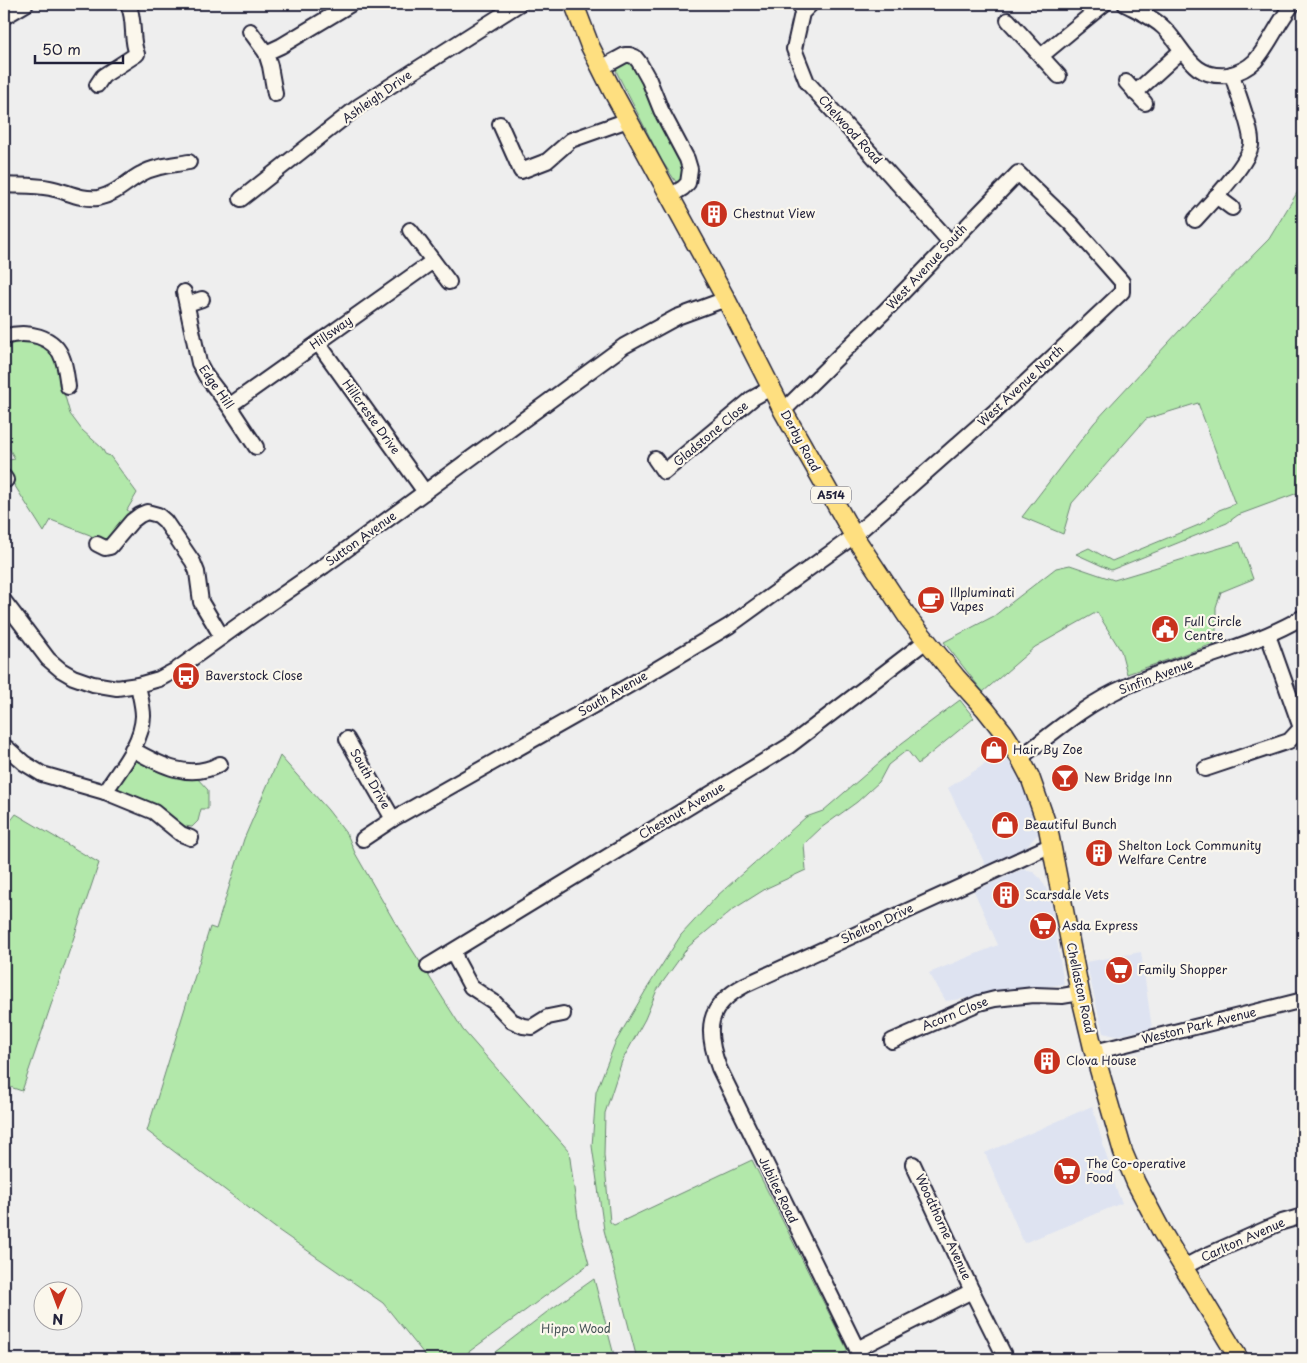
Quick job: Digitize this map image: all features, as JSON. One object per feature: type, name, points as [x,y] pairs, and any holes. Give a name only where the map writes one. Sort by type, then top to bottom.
[{"type":"main road","name":"Derby Road","points":[[574,4],[590,46],[628,120],[726,299],[771,388],[854,536],[905,613],[972,696]]},
{"type":"main road","name":"Chellaston Road","points":[[972,696],[988,712],[1020,758],[1030,777],[1044,814],[1052,846],[1080,993],[1094,1052],[1123,1152],[1136,1183],[1162,1232],[1239,1359]]},
{"type":"street","points":[[4,17],[26,4]]},
{"type":"street","points":[[97,85],[103,76],[137,54],[134,46],[134,21],[128,4]]},
{"type":"street","points":[[266,53],[352,4]]},
{"type":"street","name":"Ashleigh Drive","points":[[241,199],[359,106],[520,4]]},
{"type":"street","name":"Chelwood Road","points":[[811,4],[802,14],[794,49],[807,82],[950,242]]},
{"type":"street","points":[[1041,56],[1104,4]]},
{"type":"street","points":[[1125,4],[1154,20],[1197,68],[1212,74],[1227,75],[1254,63],[1293,4]]},
{"type":"street","points":[[1008,20],[1059,76]]},
{"type":"street","points":[[250,31],[266,53],[275,94]]},
{"type":"street","points":[[1135,93],[1181,51]]},
{"type":"street","points":[[601,68],[630,55],[639,62],[649,80],[661,110],[687,159],[690,169],[688,183],[670,196]]},
{"type":"street","points":[[1196,220],[1247,157],[1251,145],[1250,130],[1227,75]]},
{"type":"street","points":[[500,124],[521,171],[547,161],[571,140],[628,120]]},
{"type":"street","points":[[4,185],[42,187],[60,190],[84,198],[99,198],[112,194],[136,177],[152,169],[189,162]]},
{"type":"street","name":"West Avenue South","points":[[784,411],[884,312],[1018,173],[1071,224]]},
{"type":"street","points":[[1216,196],[1232,208]]},
{"type":"street","name":"West Avenue North","points":[[854,536],[993,413],[1122,292],[1122,282],[1071,224]]},
{"type":"street","points":[[410,230],[449,282]]},
{"type":"street","name":"Hillsway","points":[[229,406],[433,261]]},
{"type":"street","name":"Edge Hill","points":[[202,299],[185,298],[199,363],[215,389],[257,447]]},
{"type":"street","name":"Sutton Avenue","points":[[4,601],[40,651],[61,670],[74,677],[101,686],[117,688],[138,686],[167,676],[324,566],[624,346],[677,317],[726,299]]},
{"type":"street","points":[[4,337],[36,335],[50,343],[63,360],[68,388]]},
{"type":"street","name":"Hillcreste Drive","points":[[318,343],[425,492]]},
{"type":"street","name":"Gladstone Close","points":[[655,459],[664,472],[753,398],[771,388]]},
{"type":"street","points":[[97,544],[105,548],[110,547],[132,521],[140,515],[147,512],[158,515],[165,521],[193,562],[197,572],[201,602],[222,637]]},
{"type":"street","name":"South Avenue","points":[[363,839],[394,819],[636,682],[729,626],[854,536]]},
{"type":"street","name":"Sinfin Avenue","points":[[1020,758],[1084,710],[1124,687],[1152,675],[1268,635],[1303,617]]},
{"type":"street","points":[[1205,769],[1289,741],[1302,728],[1268,635]]},
{"type":"street","name":"Chestnut Avenue","points":[[428,966],[789,746],[926,641]]},
{"type":"street","points":[[105,792],[132,749],[139,734],[143,718],[138,686]]},
{"type":"street","name":"South Drive","points":[[347,739],[394,819]]},
{"type":"street","points":[[7,748],[24,763],[42,774],[105,792],[154,812],[176,830],[191,838]]},
{"type":"street","points":[[132,749],[159,764],[185,772],[203,771],[220,764]]},
{"type":"street","name":"Shelton Drive","points":[[713,1016],[725,999],[744,985],[1052,846]]},
{"type":"street","points":[[454,951],[471,988],[494,1002],[512,1021],[534,1033],[548,1017],[563,1014]]},
{"type":"street","name":"Acorn Close","points":[[892,1041],[979,1002],[1034,995],[1062,996],[1080,993]]},
{"type":"street","name":"Weston Park Avenue","points":[[1094,1052],[1303,1000]]},
{"type":"street","name":"Jubilee Road","points":[[713,1016],[710,1042],[719,1068],[859,1354]]},
{"type":"street","name":"Woodthorne Avenue","points":[[913,1164],[1006,1359]]},
{"type":"street","name":"Carlton Avenue","points":[[1184,1267],[1282,1222],[1303,1216]]},
{"type":"street","name":"Woodthorne Avenue","points":[[859,1354],[972,1291]]},
{"type":"shaded area","points":[[1002,753],[1011,764],[1029,802],[1040,832],[1025,848],[986,866],[948,788]]},
{"type":"shaded area","points":[[1023,869],[1032,871],[1040,878],[1046,888],[1051,904],[1064,984],[946,1001],[929,973],[998,945],[974,891]]},
{"type":"shaded area","points":[[1141,952],[1152,1028],[1116,1036],[1103,1033],[1086,962]]},
{"type":"shaded area","points":[[1092,1106],[1116,1189],[1122,1203],[1024,1243],[985,1153]]},
{"type":"green space","points":[[629,61],[636,67],[662,129],[684,171],[685,177],[678,185],[662,161],[617,73],[616,68],[620,64]]},
{"type":"green space","points":[[1303,183],[1303,491],[1238,515],[1227,523],[1111,570],[1076,554],[1089,548],[1112,561],[1201,524],[1219,510],[1235,504],[1198,403],[1146,419],[1072,503],[1063,534],[1022,517],[1094,423],[1193,316],[1269,239]]},
{"type":"green space","points":[[28,339],[47,347],[54,357],[70,414],[82,430],[102,448],[105,454],[110,456],[137,493],[127,510],[135,515],[112,541],[99,542],[90,535],[51,520],[44,532],[8,475],[9,460],[15,459],[4,439],[4,343]]},
{"type":"green space","points":[[1240,542],[1253,579],[1221,592],[1216,607],[1216,643],[1127,674],[1121,651],[1097,612],[1035,647],[983,692],[944,642],[994,616],[1056,568],[1070,565],[1114,580]]},
{"type":"green space","points":[[960,700],[974,718],[918,764],[907,750],[888,765],[879,782],[857,802],[821,828],[804,844],[806,870],[767,888],[732,910],[688,947],[657,990],[645,1019],[622,1061],[605,1113],[604,1155],[610,1222],[614,1225],[752,1160],[848,1351],[832,1359],[637,1359],[604,1230],[592,1146],[596,1092],[615,1043],[681,935],[717,896],[806,817],[823,811],[902,743]]},
{"type":"green space","points":[[280,756],[328,810],[348,836],[355,853],[394,921],[463,1030],[569,1151],[579,1226],[589,1264],[459,1359],[428,1359],[383,1303],[278,1230],[147,1131],[210,927],[216,929],[244,839]]},
{"type":"green space","points":[[134,759],[196,777],[208,790],[208,809],[201,809],[198,821],[192,827],[177,825],[119,791],[118,782]]},
{"type":"green space","points":[[16,814],[99,863],[22,1091],[4,1085],[4,829]]},
{"type":"green space","name":"Hippo Wood","points":[[594,1279],[615,1359],[486,1359],[547,1312]]},
{"type":"place","name":"Chestnut View","points":[[714,214]]},
{"type":"place","name":"Illpluminati Vapes","points":[[931,600]]},
{"type":"place","name":"Full Circle Centre","points":[[1165,629]]},
{"type":"place","name":"Baverstock Close","points":[[186,676]]},
{"type":"place","name":"Hair By Zoe","points":[[994,750]]},
{"type":"place","name":"New Bridge Inn","points":[[1065,778]]},
{"type":"place","name":"Beautiful Bunch","points":[[1005,825]]},
{"type":"place","name":"Shelton Lock Community Welfare Centre","points":[[1099,853]]},
{"type":"place","name":"Scarsdale Vets","points":[[1006,895]]},
{"type":"place","name":"Asda Express","points":[[1043,926]]},
{"type":"place","name":"Family Shopper","points":[[1119,970]]},
{"type":"place","name":"Clova House","points":[[1047,1061]]},
{"type":"place","name":"The Co-operative Food","points":[[1067,1171]]}]
